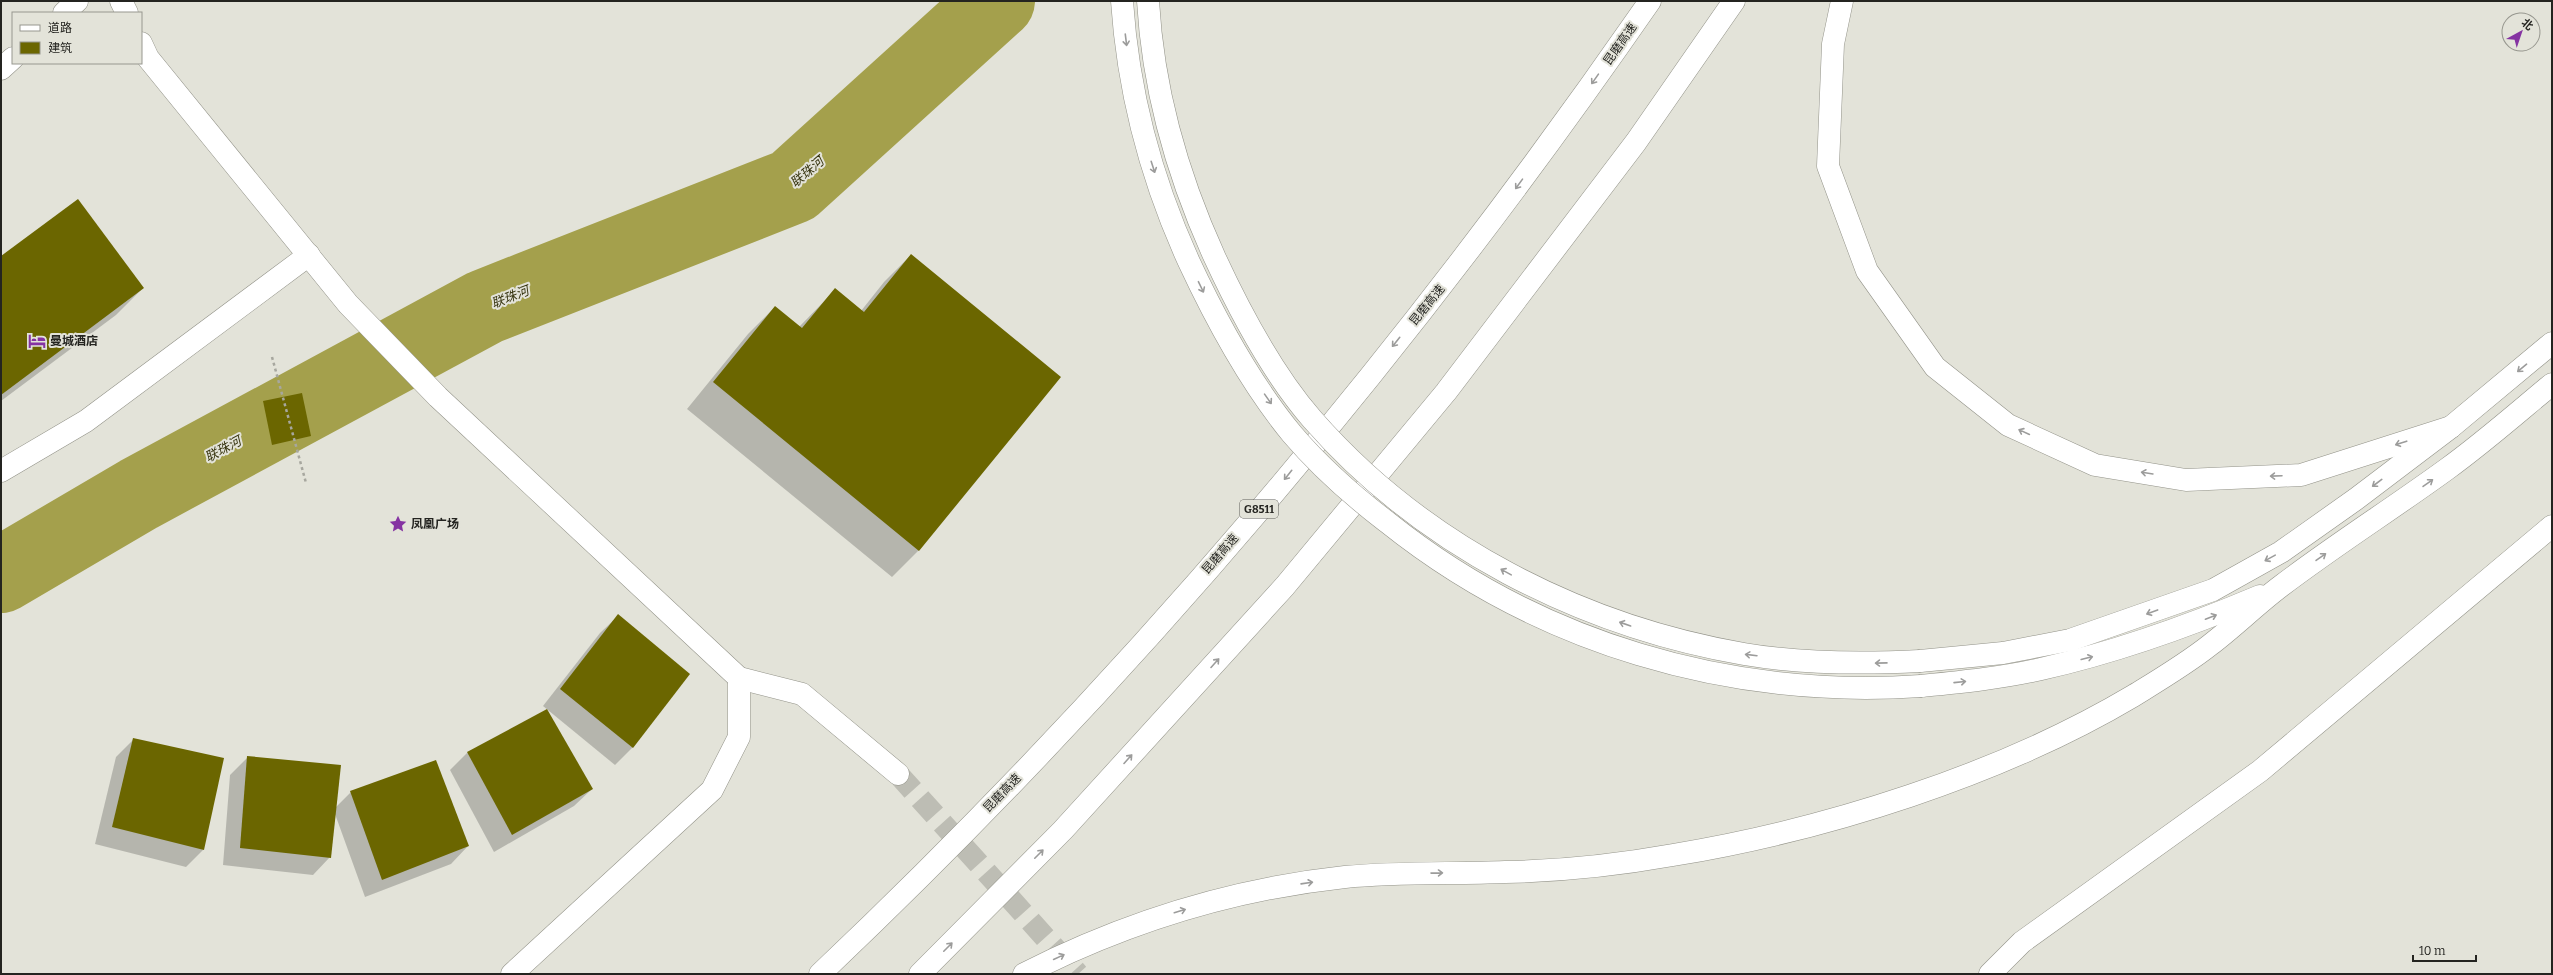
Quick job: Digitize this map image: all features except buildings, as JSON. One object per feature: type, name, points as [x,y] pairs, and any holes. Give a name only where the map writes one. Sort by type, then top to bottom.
[{"type":"main road","points":[[65,12],[77,1]]},
{"type":"main road","points":[[121,1],[126,12]]},
{"type":"main road","points":[[1122,1],[1129,65],[1148,152],[1180,243],[1202,289],[1231,343],[1291,432],[1319,463],[1365,505],[1412,542],[1485,588],[1548,621],[1619,649],[1699,671],[1787,685],[1869,688],[1921,686],[1986,679],[2041,669],[2097,655],[2156,638],[2278,588]]},
{"type":"main road","points":[[1148,1],[1154,62],[1172,146],[1204,233],[1224,278],[1277,369],[1310,416],[1337,445],[1381,486],[1444,534],[1503,570],[1558,598],[1627,625],[1704,646],[1789,660],[1835,663],[1920,661],[2003,653],[2070,640],[2213,590],[2282,552],[2451,427],[2552,343]]},
{"type":"main road","name":"昆磨高速","points":[[820,974],[893,905],[1023,772],[1167,616],[1275,491],[1457,268],[1586,93],[1650,1]]},
{"type":"main road","points":[[920,974],[1063,830],[1285,586],[1446,392],[1636,142],[1734,1]]},
{"type":"main road","points":[[1842,1],[1833,44],[1828,166],[1867,271],[1935,367],[2008,425],[2095,465],[2186,480],[2301,475],[2451,427]]},
{"type":"main road","points":[[142,45],[148,58],[348,304],[438,397],[739,678],[802,694],[898,774]]},
{"type":"main road","points":[[1,69],[12,59]]},
{"type":"main road","points":[[1,471],[86,421],[308,255]]},
{"type":"main road","points":[[1024,974],[1117,932],[1158,917],[1247,893],[1344,877],[1397,874],[1562,870],[1625,862],[1748,840],[1880,805],[1990,765],[2100,714],[2207,648],[2278,588],[2451,466],[2552,384]]},
{"type":"main road","points":[[1990,974],[2022,942],[2260,771],[2552,526]]},
{"type":"main road","points":[[512,974],[712,790],[739,737],[739,678]]},
{"type":"path","points":[[272,358],[306,483]]},
{"type":"waterway","name":"联珠河","points":[[1,575],[139,494],[485,307],[793,186],[997,1]]},
{"type":"tunnel","points":[[898,774],[1078,974]]},
{"type":"place","name":"曼城酒店","points":[[37,341]]},
{"type":"place","name":"凤凰广场","points":[[398,524]]}]
